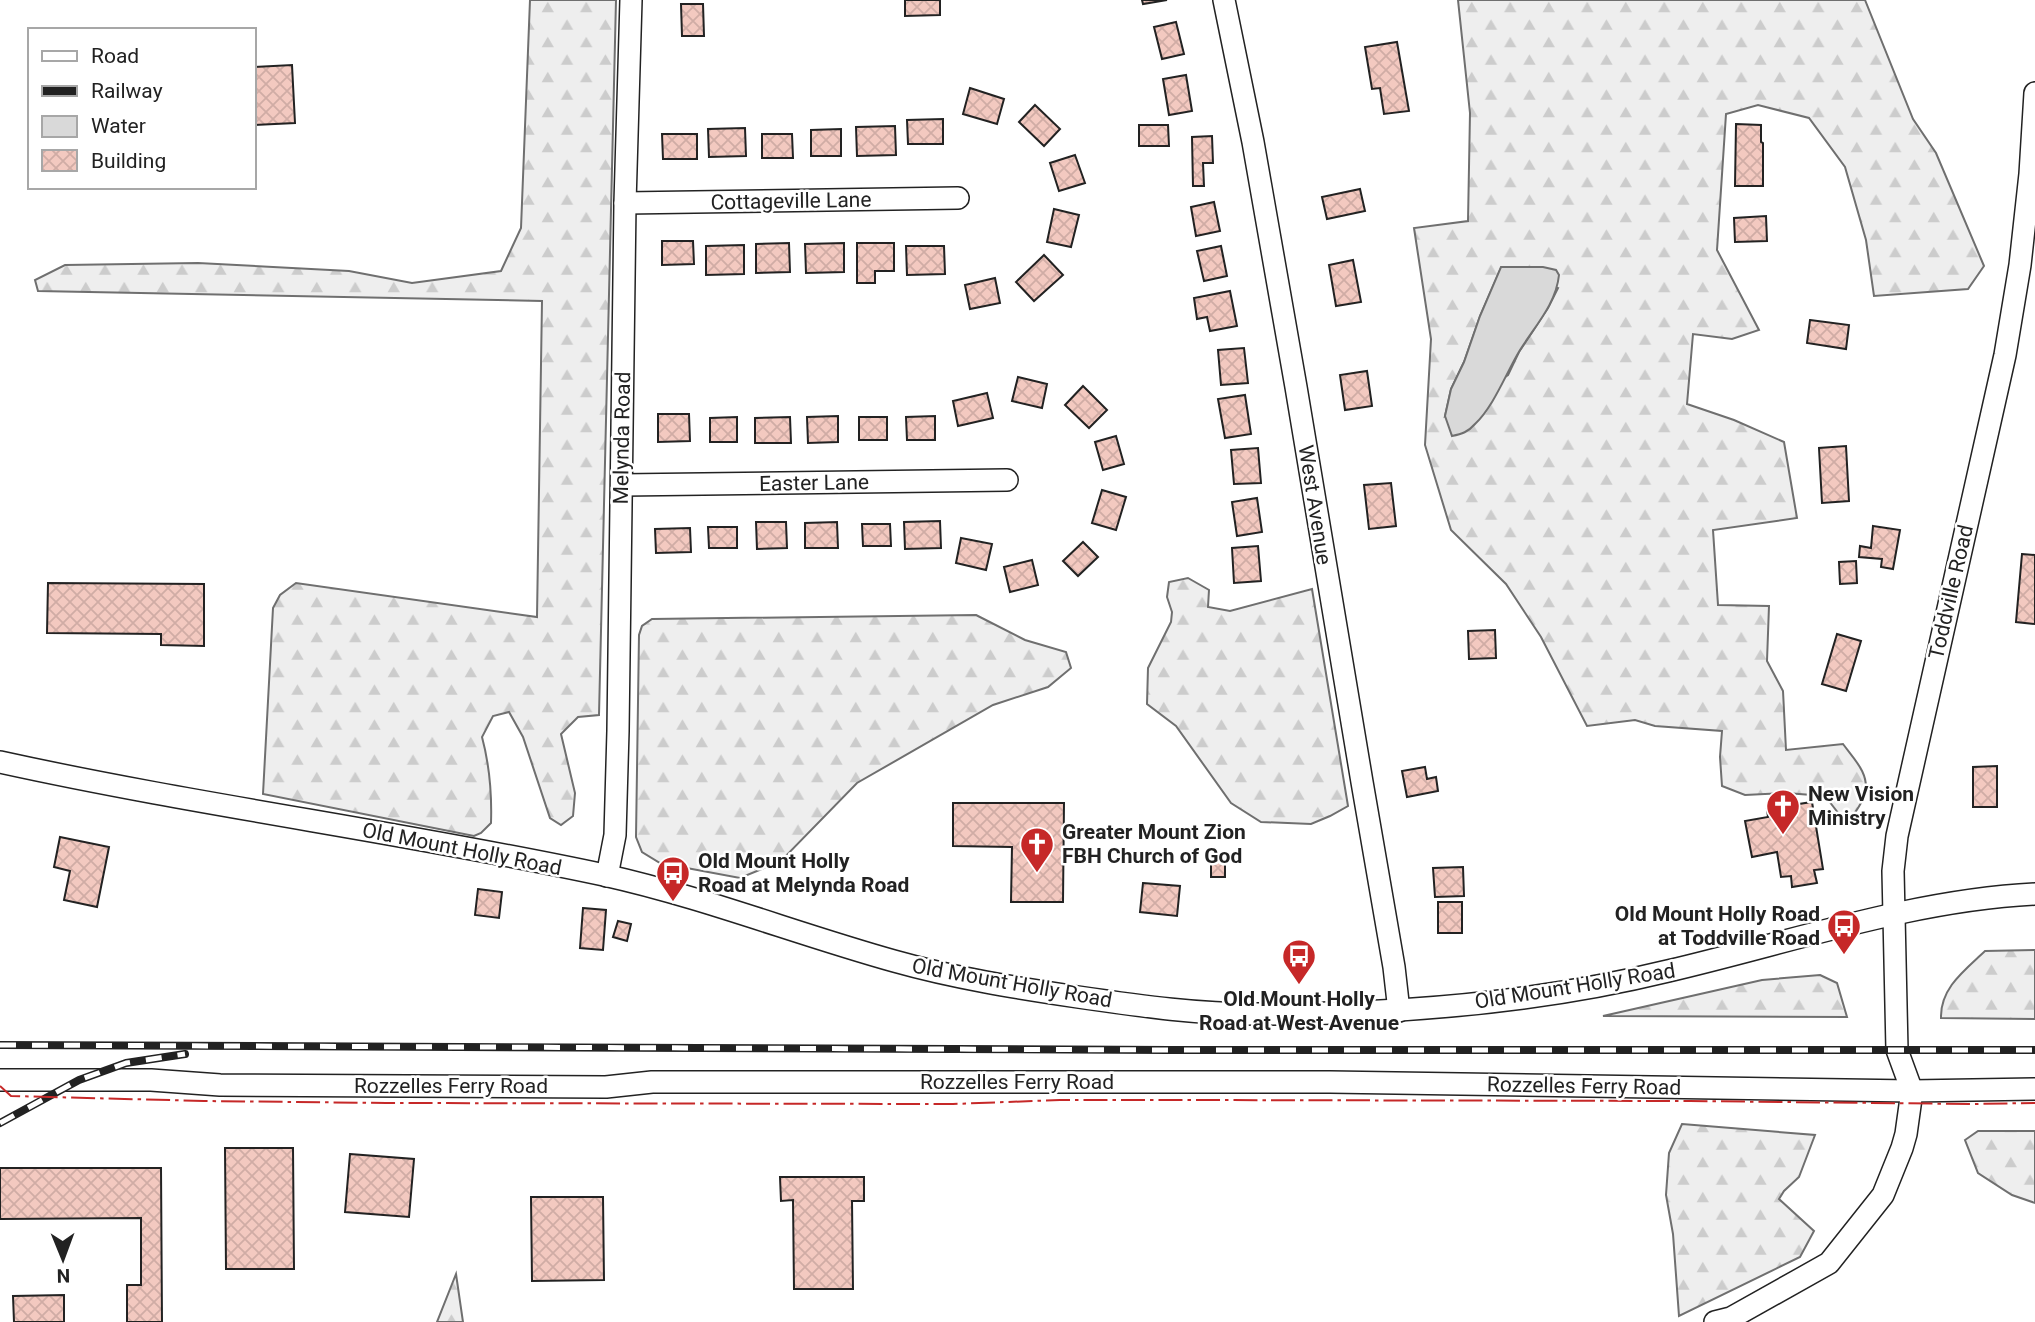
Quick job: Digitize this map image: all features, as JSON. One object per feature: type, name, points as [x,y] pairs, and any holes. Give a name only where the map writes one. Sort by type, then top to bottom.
[{"type":"street","name":"Melynda Road","points":[[607,876],[615,835],[625,203],[631,0]]},
{"type":"street","name":"West Avenue","points":[[1224,0],[1253,142],[1296,387],[1394,967],[1399,1011]]},
{"type":"street","name":"Toddville Road","points":[[1912,1091],[1897,1050],[1892,871],[1897,836],[2005,355],[2020,265],[2035,93]]},
{"type":"street","name":"Cottageville Lane","points":[[625,203],[958,198]]},
{"type":"street","name":"Easter Lane","points":[[622,485],[1007,480]]},
{"type":"street","name":"Old Mount Holly Road","points":[[0,762],[82,780],[607,876],[737,911],[894,961],[949,974],[1109,1002],[1203,1013],[1399,1011],[1507,999],[1621,981],[1955,903],[2035,894]]},
{"type":"street","name":"Rozzelles Ferry Road","points":[[0,1080],[150,1080],[220,1085],[606,1087],[652,1082],[1330,1082],[1912,1091],[2035,1089]]},
{"type":"street","points":[[1715,1322],[1731,1318],[1829,1263],[1883,1195],[1906,1134],[1912,1091]]},
{"type":"green space","points":[[530,0],[616,0],[599,715],[578,717],[561,734],[575,793],[573,816],[561,825],[550,818],[523,737],[509,712],[493,716],[482,737],[490,780],[491,823],[474,836],[263,794],[273,608],[280,595],[296,583],[537,617],[542,301],[38,291],[35,280],[65,265],[198,263],[349,271],[412,283],[501,271],[521,228]]},
{"type":"green space","points":[[1458,0],[1865,0],[1913,119],[1936,153],[1984,266],[1968,289],[1874,296],[1866,240],[1845,167],[1809,118],[1758,105],[1726,114],[1717,250],[1759,330],[1732,339],[1693,334],[1687,404],[1734,420],[1784,442],[1797,518],[1713,530],[1718,605],[1769,606],[1767,661],[1783,691],[1786,750],[1843,744],[1860,767],[1866,787],[1864,797],[1851,819],[1839,814],[1825,796],[1786,793],[1745,795],[1722,786],[1722,731],[1655,726],[1635,720],[1587,726],[1541,637],[1506,584],[1451,530],[1425,445],[1431,339],[1414,228],[1468,221],[1470,113]],"holes":[[[1501,268],[1558,288],[1508,375],[1445,416],[1451,389]]]},
{"type":"green space","points":[[1188,578],[1209,590],[1208,607],[1230,611],[1312,589],[1348,806],[1311,824],[1261,822],[1231,803],[1176,726],[1147,704],[1148,668],[1171,622],[1172,612],[1167,597],[1169,582]]},
{"type":"green space","points":[[976,615],[1025,640],[1066,652],[1071,668],[1048,687],[993,705],[857,783],[781,861],[740,878],[660,863],[642,852],[636,837],[639,635],[642,626],[652,619]]},
{"type":"green space","points":[[2035,950],[2035,1019],[1941,1018],[1949,989],[1985,951]]},
{"type":"green space","points":[[1820,975],[1837,983],[1847,1017],[1603,1016],[1762,980]]},
{"type":"green space","points":[[1682,1124],[1815,1135],[1799,1177],[1779,1199],[1814,1231],[1800,1257],[1679,1316],[1673,1234],[1666,1195],[1669,1153]]},
{"type":"green space","points":[[1978,1131],[2035,1131],[2035,1203],[2012,1195],[1978,1173],[1965,1140]]},
{"type":"green space","points":[[456,1274],[463,1322],[437,1322]]},
{"type":"water","points":[[1501,267],[1543,267],[1556,270],[1559,275],[1557,286],[1549,305],[1482,417],[1470,429],[1452,436],[1445,416],[1451,389]]},
{"type":"building","points":[[905,0],[940,0],[940,15],[905,16]]},
{"type":"building","points":[[1142,0],[1167,0],[1143,4]]},
{"type":"building","points":[[681,4],[703,4],[704,36],[682,36]]},
{"type":"building","points":[[1176,22],[1184,54],[1162,59],[1154,27]]},
{"type":"building","points":[[1397,42],[1409,111],[1384,114],[1380,88],[1372,89],[1365,47]]},
{"type":"building","points":[[292,65],[295,123],[256,125],[256,67]]},
{"type":"building","points":[[1186,75],[1192,111],[1169,115],[1163,79]]},
{"type":"building","points":[[970,88],[1004,99],[997,124],[963,114]]},
{"type":"building","points":[[1035,105],[1060,129],[1044,146],[1019,122]]},
{"type":"building","points":[[943,119],[943,144],[908,144],[907,120]]},
{"type":"building","points":[[1736,124],[1761,125],[1763,186],[1735,186]]},
{"type":"building","points":[[1139,125],[1168,125],[1169,146],[1139,146]]},
{"type":"building","points":[[895,126],[896,155],[857,156],[856,127]]},
{"type":"building","points":[[745,128],[746,156],[709,157],[708,129]]},
{"type":"building","points":[[841,129],[841,156],[811,156],[811,130]]},
{"type":"building","points":[[662,134],[697,134],[697,159],[663,159]]},
{"type":"building","points":[[762,134],[792,134],[793,158],[762,158]]},
{"type":"building","points":[[1212,136],[1213,163],[1203,163],[1204,186],[1193,186],[1192,137]]},
{"type":"building","points":[[1075,155],[1085,183],[1059,191],[1050,163]]},
{"type":"building","points":[[1360,189],[1365,211],[1327,219],[1322,197]]},
{"type":"building","points":[[1214,202],[1220,231],[1196,236],[1191,207]]},
{"type":"building","points":[[1054,209],[1079,215],[1071,247],[1047,242]]},
{"type":"building","points":[[1766,216],[1767,241],[1735,242],[1734,218]]},
{"type":"building","points":[[662,241],[693,241],[694,264],[662,265]]},
{"type":"building","points":[[789,243],[790,272],[756,273],[756,244]]},
{"type":"building","points":[[844,243],[844,272],[806,273],[805,244]]},
{"type":"building","points":[[857,243],[894,243],[894,271],[875,271],[875,283],[857,283]]},
{"type":"building","points":[[744,245],[744,274],[706,275],[706,246]]},
{"type":"building","points":[[906,246],[944,246],[945,274],[907,275]]},
{"type":"building","points":[[1221,246],[1227,276],[1204,281],[1197,251]]},
{"type":"building","points":[[1044,255],[1063,275],[1034,301],[1016,282]]},
{"type":"building","points":[[1353,260],[1361,302],[1336,306],[1329,265]]},
{"type":"building","points":[[995,278],[1000,303],[970,309],[965,285]]},
{"type":"building","points":[[1230,291],[1237,326],[1210,331],[1207,317],[1197,319],[1194,298]]},
{"type":"building","points":[[1810,320],[1849,325],[1846,349],[1807,343]]},
{"type":"building","points":[[1244,348],[1248,383],[1221,385],[1218,350]]},
{"type":"building","points":[[1367,371],[1372,406],[1345,410],[1340,375]]},
{"type":"building","points":[[1018,377],[1047,384],[1042,408],[1012,401]]},
{"type":"building","points":[[1083,386],[1107,410],[1089,428],[1065,405]]},
{"type":"building","points":[[987,393],[993,418],[958,426],[953,401]]},
{"type":"building","points":[[1245,395],[1251,434],[1225,438],[1218,399]]},
{"type":"building","points":[[658,414],[689,414],[690,441],[658,442]]},
{"type":"building","points":[[838,416],[838,442],[808,443],[807,417]]},
{"type":"building","points":[[935,416],[935,440],[907,440],[906,417]]},
{"type":"building","points":[[737,417],[737,442],[710,442],[710,418]]},
{"type":"building","points":[[790,417],[791,443],[755,443],[755,418]]},
{"type":"building","points":[[859,417],[887,417],[887,440],[859,440]]},
{"type":"building","points":[[1116,436],[1124,464],[1103,470],[1095,442]]},
{"type":"building","points":[[1846,446],[1849,501],[1822,503],[1819,448]]},
{"type":"building","points":[[1258,448],[1261,483],[1234,484],[1231,450]]},
{"type":"building","points":[[1391,483],[1396,526],[1369,529],[1364,485]]},
{"type":"building","points":[[1102,490],[1126,497],[1116,530],[1092,523]]},
{"type":"building","points":[[1257,498],[1262,532],[1237,536],[1232,502]]},
{"type":"building","points":[[940,521],[941,548],[905,549],[904,522]]},
{"type":"building","points":[[756,522],[786,522],[787,548],[757,549]]},
{"type":"building","points":[[837,522],[838,548],[805,548],[805,523]]},
{"type":"building","points":[[862,524],[890,524],[891,546],[863,546]]},
{"type":"building","points":[[1873,526],[1900,530],[1893,569],[1881,567],[1882,559],[1859,557],[1860,546],[1871,548]]},
{"type":"building","points":[[708,527],[737,527],[737,548],[709,548]]},
{"type":"building","points":[[690,528],[691,552],[656,553],[655,529]]},
{"type":"building","points":[[961,538],[992,544],[986,570],[956,563]]},
{"type":"building","points":[[1083,542],[1098,557],[1078,576],[1063,561]]},
{"type":"building","points":[[1258,546],[1261,581],[1234,583],[1232,548]]},
{"type":"building","points":[[2022,554],[2035,555],[2035,624],[2016,622]]},
{"type":"building","points":[[1032,560],[1038,585],[1010,592],[1004,567]]},
{"type":"building","points":[[1856,561],[1857,583],[1840,584],[1839,562]]},
{"type":"building","points":[[48,583],[204,584],[204,646],[161,645],[161,634],[47,633]]},
{"type":"building","points":[[1495,630],[1496,658],[1469,659],[1468,631]]},
{"type":"building","points":[[1837,634],[1861,641],[1846,691],[1822,684]]},
{"type":"building","points":[[1997,766],[1997,807],[1973,807],[1973,767]]},
{"type":"building","points":[[1425,767],[1427,779],[1436,777],[1438,791],[1407,797],[1402,771]]},
{"type":"building","name":"New Vision Ministry","points":[[1812,802],[1823,869],[1814,870],[1817,883],[1792,887],[1791,876],[1781,877],[1777,852],[1752,857],[1745,821],[1768,817],[1767,809]]},
{"type":"building","name":"Greater Mount Zion FBH Church of God","points":[[953,803],[1064,803],[1063,902],[1011,902],[1012,847],[953,846]]},
{"type":"building","points":[[60,837],[109,847],[97,907],[64,900],[70,871],[54,867]]},
{"type":"building","points":[[1211,861],[1225,861],[1225,877],[1211,877]]},
{"type":"building","points":[[1463,867],[1464,896],[1435,897],[1433,868]]},
{"type":"building","points":[[1143,883],[1180,886],[1177,916],[1140,912]]},
{"type":"building","points":[[478,889],[502,892],[499,918],[475,915]]},
{"type":"building","points":[[1438,902],[1462,902],[1462,933],[1438,933]]},
{"type":"building","points":[[583,908],[606,910],[603,950],[580,948]]},
{"type":"building","points":[[618,921],[631,924],[627,941],[613,937]]},
{"type":"building","points":[[225,1148],[293,1148],[294,1269],[226,1269]]},
{"type":"building","points":[[350,1154],[414,1159],[409,1217],[345,1212]]},
{"type":"building","points":[[0,1168],[161,1168],[162,1322],[127,1322],[127,1285],[141,1285],[141,1218],[0,1219]]},
{"type":"building","points":[[780,1177],[864,1177],[864,1201],[852,1201],[853,1289],[794,1289],[793,1200],[781,1201]]},
{"type":"building","points":[[531,1197],[603,1197],[604,1280],[532,1281]]},
{"type":"building","points":[[64,1295],[64,1322],[14,1322],[13,1296]]},
{"type":"railway","points":[[0,1045],[1169,1050],[2035,1050]]},
{"type":"railway","points":[[0,1123],[79,1080],[126,1063],[185,1054]]},
{"type":"power","points":[[0,1086],[11,1096],[386,1103],[953,1104],[1060,1100],[2035,1103]]},
{"type":"place","name":"New Vision Ministry","points":[[1783,836]]},
{"type":"place","name":"Greater Mount Zion FBH Church of God","points":[[1037,874]]},
{"type":"place","name":"Old Mount Holly Road at Melynda Road","points":[[673,903]]},
{"type":"place","name":"Old Mount Holly Road at Toddville Road","points":[[1844,956]]},
{"type":"place","name":"Old Mount Holly Road at West Avenue","points":[[1299,986]]}]
